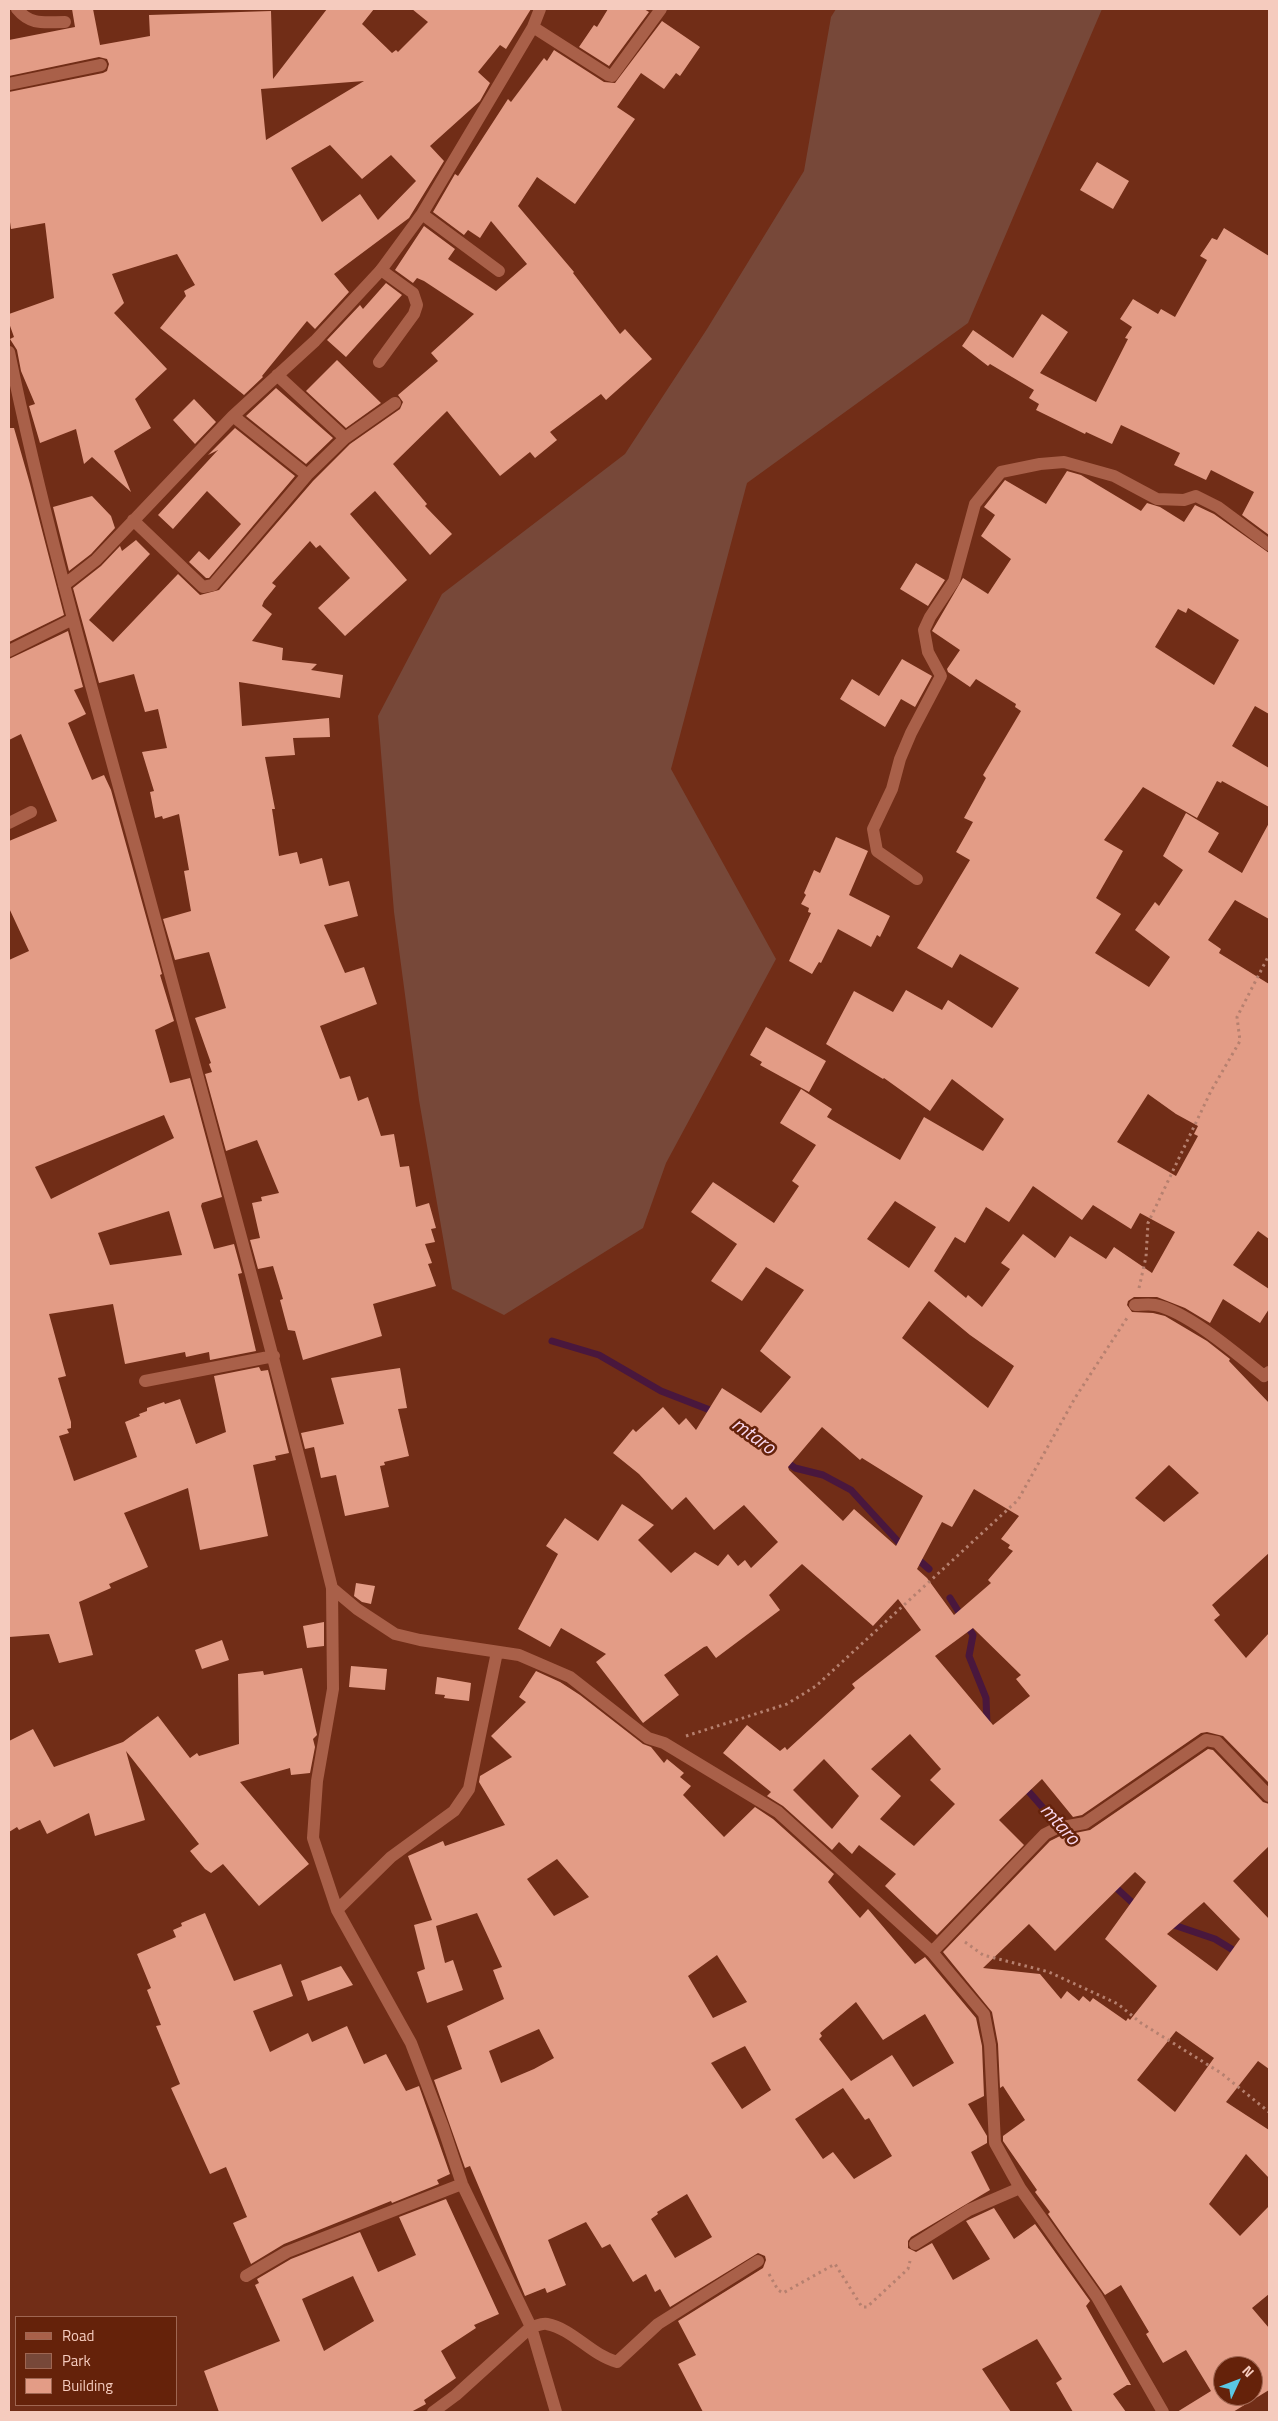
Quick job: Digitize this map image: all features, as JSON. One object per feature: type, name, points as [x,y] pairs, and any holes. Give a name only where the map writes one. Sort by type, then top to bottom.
[{"type":"street","points":[[17,9],[25,18],[37,22],[65,22]]},
{"type":"street","points":[[64,585],[96,560],[233,416],[316,341],[381,270],[422,214],[533,26],[540,9]]},
{"type":"street","points":[[533,26],[608,76],[612,76],[661,9]]},
{"type":"street","points":[[9,84],[101,65]]},
{"type":"street","points":[[422,214],[499,270]]},
{"type":"street","points":[[379,362],[414,314],[417,304],[413,293],[381,270]]},
{"type":"street","points":[[9,352],[22,417],[64,585],[274,1356],[332,1588],[333,1689],[317,1782],[313,1838],[337,1910],[411,2043],[443,2127],[462,2184],[531,2327],[556,2412]]},
{"type":"street","points":[[277,375],[345,438]]},
{"type":"street","points":[[133,520],[203,587],[208,587],[213,584],[307,475],[345,438],[395,403]]},
{"type":"street","points":[[233,416],[307,475]]},
{"type":"street","points":[[917,879],[877,851],[873,829],[892,789],[900,759],[911,733],[941,676],[928,652],[924,630],[930,617],[954,581],[975,504],[1001,472],[1040,464],[1064,462],[1114,476],[1157,500],[1184,500],[1196,496],[1218,507],[1269,545]]},
{"type":"street","points":[[9,652],[73,619]]},
{"type":"street","points":[[9,823],[31,812]]},
{"type":"street","points":[[1136,1305],[1155,1305],[1172,1311],[1212,1335],[1267,1377]]},
{"type":"street","points":[[145,1381],[274,1356]]},
{"type":"street","points":[[332,1588],[357,1609],[396,1634],[420,1640],[519,1654],[570,1677],[648,1738],[664,1743],[778,1812],[932,1952],[984,2014],[989,2037],[995,2143],[1020,2188],[1097,2297],[1162,2412]]},
{"type":"street","points":[[337,1910],[391,1856],[454,1810],[469,1789],[497,1652]]},
{"type":"street","points":[[932,1952],[1045,1834],[1063,1827],[1085,1823],[1206,1740],[1217,1742],[1269,1796]]},
{"type":"street","points":[[246,2276],[287,2252],[462,2184]]},
{"type":"street","points":[[915,2244],[969,2210],[1020,2188]]},
{"type":"street","points":[[434,2412],[456,2395],[531,2327],[546,2324],[571,2334],[606,2359],[617,2362],[658,2324],[758,2261]]},
{"type":"path","points":[[664,1743],[743,1716],[787,1704],[816,1686],[1018,1500],[1076,1398],[1136,1305],[1146,1257],[1148,1223],[1211,1091],[1240,1041],[1237,1017],[1269,955]]},
{"type":"path","points":[[954,1930],[971,1948],[983,1956],[1049,1972],[1118,2004],[1141,2023],[1221,2074],[1269,2112]]},
{"type":"path","points":[[758,2261],[762,2263],[778,2290],[783,2293],[835,2264],[862,2307],[867,2307],[908,2269],[915,2244]]},
{"type":"green space","points":[[836,9],[1102,9],[968,323],[747,483],[671,769],[776,959],[666,1163],[643,1228],[504,1315],[452,1289],[419,1100],[394,912],[378,716],[442,594],[625,454],[707,329],[804,171],[831,17]]},
{"type":"building","points":[[72,9],[93,9],[100,45],[150,36],[149,15],[271,11],[273,79],[327,9],[374,9],[362,24],[392,53],[396,50],[398,52],[428,22],[412,9],[531,9],[506,49],[500,45],[478,72],[490,83],[480,101],[430,146],[444,161],[409,218],[334,274],[349,292],[315,329],[307,321],[263,377],[244,395],[160,328],[186,296],[184,291],[195,285],[177,254],[112,274],[124,303],[114,313],[167,369],[135,399],[151,428],[114,451],[131,492],[92,457],[84,464],[76,429],[40,443],[29,406],[35,404],[21,371],[17,350],[10,339],[14,337],[9,323],[9,314],[54,298],[45,223],[11,229],[9,215],[9,92],[103,73],[107,71],[109,64],[107,59],[99,57],[9,76],[9,40],[75,27]],"holes":[[[364,81],[266,140],[261,89]],[[330,145],[362,179],[391,155],[416,181],[378,220],[360,194],[322,222],[291,168]]]},
{"type":"building","points":[[608,9],[644,9],[649,12],[609,66],[579,47],[594,25],[597,27]]},
{"type":"building","points":[[662,21],[700,47],[680,76],[676,73],[664,89],[641,73],[617,107],[635,119],[575,204],[537,177],[518,206],[574,272],[620,334],[625,329],[652,359],[606,400],[601,394],[550,432],[557,440],[535,458],[530,452],[500,476],[447,411],[393,464],[427,504],[425,506],[452,534],[430,555],[375,491],[350,514],[407,580],[345,636],[318,608],[350,578],[320,545],[316,548],[310,541],[272,583],[276,586],[262,606],[272,614],[252,641],[283,648],[282,660],[317,664],[311,670],[343,675],[340,698],[239,682],[242,726],[329,718],[330,737],[293,738],[295,755],[265,757],[275,809],[272,809],[279,856],[297,852],[300,864],[322,858],[329,886],[349,881],[358,916],[324,925],[345,973],[364,967],[377,1004],[320,1026],[340,1079],[350,1076],[358,1101],[368,1097],[381,1136],[394,1134],[400,1167],[409,1166],[416,1207],[429,1203],[436,1228],[431,1229],[435,1242],[425,1244],[432,1263],[428,1264],[436,1286],[373,1304],[382,1336],[303,1360],[295,1331],[288,1330],[280,1300],[283,1299],[273,1266],[258,1269],[250,1240],[260,1238],[252,1203],[262,1201],[261,1197],[279,1193],[257,1140],[226,1151],[205,1074],[212,1072],[209,1064],[211,1063],[195,1018],[226,1008],[209,952],[175,960],[163,919],[191,911],[184,871],[189,870],[179,814],[163,819],[162,816],[155,818],[150,792],[154,791],[142,752],[167,748],[158,709],[145,712],[134,674],[99,683],[73,588],[101,566],[120,546],[122,551],[136,540],[150,554],[89,620],[113,642],[178,574],[200,595],[219,590],[313,481],[350,444],[400,409],[403,402],[398,395],[438,361],[431,353],[474,314],[424,281],[417,278],[413,283],[395,270],[424,226],[455,249],[448,259],[496,291],[527,264],[491,221],[480,238],[468,230],[464,235],[433,212],[455,174],[458,176],[508,99],[511,102],[544,58],[547,61],[554,50],[604,82],[615,83]]},
{"type":"building","points":[[1097,162],[1129,181],[1113,209],[1080,190]]},
{"type":"building","points":[[1224,228],[1269,256],[1269,535],[1242,515],[1254,492],[1211,470],[1206,480],[1174,465],[1180,453],[1121,425],[1112,444],[1086,432],[1085,434],[1036,410],[1039,404],[1029,398],[1034,390],[990,364],[988,366],[962,346],[973,330],[1013,358],[1042,314],[1068,332],[1040,373],[1096,402],[1128,339],[1125,338],[1132,327],[1120,319],[1133,299],[1158,314],[1161,309],[1175,317],[1207,260],[1200,256],[1212,238],[1217,240]]},
{"type":"building","points":[[386,283],[402,295],[346,357],[327,340],[360,305],[363,309]]},
{"type":"building","points":[[337,360],[381,403],[346,428],[306,391]]},
{"type":"building","points":[[276,388],[333,438],[306,464],[246,416]]},
{"type":"building","points":[[194,399],[216,422],[195,444],[173,420]]},
{"type":"building","points":[[9,428],[14,428],[64,615],[9,642]]},
{"type":"building","points":[[235,428],[295,476],[209,578],[206,578],[189,562],[199,551],[209,560],[241,524],[207,491],[173,529],[158,515],[218,450],[208,455]]},
{"type":"building","points":[[1067,471],[1081,475],[1141,511],[1147,503],[1160,507],[1184,522],[1195,505],[1214,514],[1269,553],[1269,714],[1255,706],[1232,746],[1269,768],[1269,807],[1222,781],[1221,783],[1217,781],[1197,818],[1143,787],[1104,840],[1123,851],[1096,898],[1121,914],[1095,953],[1149,987],[1170,957],[1135,930],[1155,902],[1159,906],[1183,870],[1163,856],[1186,813],[1219,833],[1208,852],[1242,873],[1269,823],[1269,919],[1235,900],[1208,940],[1221,949],[1219,953],[1269,984],[1269,1239],[1258,1231],[1233,1265],[1269,1289],[1269,1309],[1260,1323],[1223,1299],[1210,1323],[1185,1308],[1157,1297],[1134,1297],[1128,1301],[1127,1305],[1132,1312],[1153,1313],[1165,1316],[1207,1341],[1230,1359],[1229,1361],[1269,1403],[1269,1553],[1212,1605],[1220,1615],[1214,1620],[1246,1658],[1269,1633],[1269,1783],[1223,1736],[1207,1732],[1201,1733],[1082,1815],[1073,1817],[1042,1779],[999,1820],[1024,1845],[937,1935],[885,1886],[896,1874],[859,1845],[852,1854],[839,1842],[832,1850],[783,1806],[767,1796],[771,1792],[723,1753],[747,1725],[780,1751],[785,1747],[787,1750],[855,1688],[852,1684],[921,1630],[898,1599],[873,1626],[802,1564],[769,1595],[780,1610],[716,1658],[707,1646],[664,1675],[679,1695],[643,1723],[596,1662],[606,1654],[561,1628],[550,1647],[518,1629],[558,1554],[546,1546],[565,1518],[598,1541],[622,1504],[654,1525],[638,1540],[671,1573],[695,1552],[718,1566],[728,1554],[738,1566],[745,1560],[751,1568],[778,1542],[744,1505],[714,1530],[686,1497],[672,1510],[639,1474],[613,1453],[633,1429],[636,1432],[663,1407],[679,1425],[686,1418],[696,1430],[722,1388],[761,1413],[791,1377],[760,1351],[804,1290],[766,1267],[742,1301],[711,1281],[737,1244],[691,1212],[713,1182],[774,1223],[799,1186],[792,1181],[816,1145],[780,1123],[801,1089],[832,1109],[827,1117],[900,1160],[924,1117],[983,1151],[1004,1119],[952,1079],[930,1111],[884,1078],[826,1044],[854,991],[893,1012],[906,990],[942,1010],[948,1000],[992,1028],[1019,988],[960,954],[952,968],[917,948],[970,860],[956,852],[973,822],[964,818],[986,778],[983,775],[1021,711],[1015,707],[1016,704],[976,679],[970,687],[948,672],[947,669],[960,650],[932,631],[963,578],[988,594],[1011,559],[981,536],[995,515],[984,507],[1005,480],[1046,504]],"holes":[[[1188,608],[1239,640],[1214,685],[1155,647],[1178,609],[1186,613]],[[1148,1094],[1176,1114],[1198,1126],[1194,1134],[1198,1136],[1176,1176],[1117,1142]],[[1033,1186],[1082,1220],[1093,1205],[1131,1229],[1140,1213],[1175,1232],[1152,1273],[1114,1247],[1106,1259],[1070,1236],[1055,1258],[1023,1234],[1001,1263],[1010,1269],[982,1307],[968,1295],[966,1298],[934,1271],[955,1237],[965,1243],[986,1207],[1009,1222]],[[895,1201],[936,1227],[909,1268],[867,1239]],[[929,1301],[970,1335],[1014,1366],[988,1408],[902,1338]],[[822,1427],[860,1460],[862,1458],[923,1496],[896,1546],[854,1509],[843,1521],[788,1467]],[[1169,1465],[1199,1493],[1164,1522],[1135,1498]],[[974,1489],[1019,1516],[1001,1539],[1010,1545],[1008,1548],[1013,1551],[988,1580],[991,1583],[954,1615],[927,1578],[917,1569],[942,1522],[952,1527]],[[973,1628],[1021,1675],[1016,1679],[1030,1696],[993,1725],[935,1656]],[[910,1734],[941,1769],[930,1780],[955,1804],[914,1846],[880,1819],[901,1796],[871,1769]],[[824,1759],[859,1796],[832,1829],[793,1790]]]},
{"type":"building","points":[[92,496],[111,516],[115,528],[91,554],[69,571],[53,507]]},
{"type":"building","points":[[916,563],[945,580],[928,606],[900,589]]},
{"type":"building","points":[[68,631],[83,687],[74,690],[86,714],[68,723],[92,780],[104,775],[111,790],[174,1021],[155,1030],[170,1083],[190,1078],[222,1197],[202,1203],[201,1206],[214,1249],[234,1244],[242,1273],[238,1274],[256,1351],[210,1360],[209,1352],[186,1357],[185,1352],[125,1364],[113,1304],[49,1314],[66,1376],[58,1378],[71,1422],[71,1428],[67,1429],[69,1433],[59,1436],[74,1481],[137,1457],[125,1422],[140,1416],[139,1414],[147,1411],[147,1408],[164,1402],[165,1404],[180,1399],[196,1444],[226,1432],[214,1376],[259,1367],[261,1371],[268,1370],[289,1453],[275,1456],[276,1460],[253,1465],[268,1536],[200,1550],[188,1488],[124,1513],[148,1567],[109,1584],[111,1588],[79,1602],[93,1655],[59,1663],[49,1634],[9,1637],[9,960],[29,951],[9,908],[9,841],[57,821],[21,734],[9,740],[9,659]],"holes":[[[164,1115],[174,1138],[51,1199],[35,1167]],[[169,1211],[182,1255],[110,1265],[98,1233]]]},
{"type":"building","points":[[902,659],[932,676],[915,707],[901,699],[885,727],[840,699],[852,679],[879,696]]},
{"type":"building","points":[[836,837],[868,851],[849,895],[890,916],[880,937],[877,935],[871,947],[838,929],[821,963],[819,962],[812,974],[789,961],[811,913],[808,912],[809,908],[801,904],[806,895],[804,893],[814,870],[820,873]]},
{"type":"building","points":[[766,1027],[826,1061],[809,1092],[760,1065],[762,1062],[750,1055]]},
{"type":"building","points":[[400,1368],[407,1408],[398,1409],[409,1456],[384,1462],[385,1465],[380,1466],[389,1507],[345,1516],[336,1475],[321,1478],[314,1447],[305,1449],[301,1433],[344,1424],[331,1378]]},
{"type":"building","points":[[356,1583],[375,1586],[371,1604],[362,1602],[354,1596]]},
{"type":"building","points":[[324,1622],[324,1646],[307,1648],[303,1626]]},
{"type":"building","points":[[222,1640],[229,1660],[202,1669],[195,1650]]},
{"type":"building","points":[[351,1666],[387,1669],[385,1690],[349,1687]]},
{"type":"building","points":[[302,1668],[317,1735],[313,1739],[315,1747],[310,1773],[291,1775],[290,1768],[240,1782],[309,1864],[259,1906],[223,1864],[211,1873],[205,1869],[190,1851],[199,1844],[126,1751],[145,1820],[95,1836],[89,1813],[47,1834],[40,1820],[19,1830],[17,1827],[9,1832],[9,1741],[33,1729],[54,1767],[123,1742],[158,1716],[190,1758],[197,1753],[199,1756],[239,1744],[238,1674],[263,1671],[264,1675]]},
{"type":"building","points":[[536,1671],[560,1682],[580,1695],[643,1744],[651,1747],[664,1763],[667,1759],[684,1773],[680,1777],[691,1786],[683,1795],[724,1837],[755,1807],[773,1819],[834,1874],[828,1882],[860,1918],[868,1909],[915,1964],[925,1957],[976,2018],[982,2046],[984,2096],[968,2104],[987,2136],[987,2143],[971,2152],[990,2190],[911,2237],[908,2241],[908,2248],[916,2252],[932,2243],[953,2280],[990,2259],[966,2221],[994,2208],[1014,2239],[1035,2224],[1090,2301],[1086,2306],[1131,2385],[1127,2385],[1113,2394],[1126,2412],[1073,2412],[1056,2383],[1062,2379],[1037,2339],[982,2369],[1011,2412],[703,2412],[678,2364],[696,2355],[678,2321],[763,2268],[766,2260],[765,2256],[758,2253],[670,2307],[660,2289],[655,2292],[646,2274],[633,2282],[610,2244],[602,2248],[586,2222],[548,2240],[566,2285],[547,2293],[545,2288],[525,2296],[470,2166],[465,2168],[434,2080],[462,2069],[447,2026],[504,1999],[493,1970],[502,1967],[477,1913],[436,1926],[445,1963],[453,1960],[463,1990],[427,2003],[417,1972],[425,1969],[414,1925],[432,1920],[408,1856],[443,1841],[445,1846],[505,1825],[479,1782],[480,1776],[512,1757],[491,1736],[526,1702],[519,1697]],"holes":[[[557,1859],[589,1897],[554,1916],[527,1879]],[[717,1955],[747,2002],[713,2018],[688,1976]],[[856,2002],[883,2040],[925,2014],[954,2063],[913,2087],[892,2055],[851,2081],[819,2039],[822,2036],[820,2033]],[[539,2029],[554,2058],[501,2083],[489,2051]],[[745,2046],[771,2090],[742,2109],[711,2063]],[[843,2088],[865,2120],[869,2118],[892,2156],[854,2179],[833,2152],[823,2159],[795,2119]],[[687,2194],[712,2237],[675,2258],[651,2219],[658,2214],[657,2212]]]},
{"type":"building","points":[[437,1677],[471,1683],[469,1701],[444,1698],[445,1695],[435,1694]]},
{"type":"building","points":[[1208,1749],[1213,1750],[1263,1802],[1269,1804],[1269,1846],[1233,1881],[1269,1919],[1269,2069],[1258,2061],[1226,2102],[1269,2130],[1269,2178],[1246,2154],[1209,2204],[1240,2236],[1269,2206],[1269,2294],[1252,2308],[1269,2328],[1269,2390],[1263,2394],[1263,2356],[1213,2356],[1213,2406],[1243,2406],[1233,2412],[1177,2412],[1211,2391],[1186,2350],[1163,2363],[1146,2334],[1149,2332],[1121,2285],[1105,2295],[1048,2214],[1050,2212],[1035,2192],[1037,2190],[1003,2141],[1003,2136],[1025,2120],[1003,2086],[1000,2088],[998,2044],[992,2012],[943,1952],[1050,1841],[1060,1836],[1090,1830]],"holes":[[[1135,1872],[1146,1882],[1105,1939],[1157,1986],[1130,2020],[1128,2018],[1126,2021],[1093,1998],[1090,2002],[1083,1996],[1079,2001],[1067,1991],[1061,1999],[1040,1974],[983,1968],[1029,1924],[1055,1951]],[[1204,1902],[1240,1939],[1217,1971],[1167,1934]],[[1176,2031],[1214,2058],[1175,2112],[1137,2080]]]},
{"type":"building","points":[[205,1913],[234,1981],[281,1964],[293,1996],[253,2011],[270,2052],[308,2033],[312,2042],[347,2026],[364,2064],[386,2054],[406,2091],[419,2086],[450,2174],[437,2180],[439,2184],[284,2244],[251,2264],[233,2223],[247,2217],[226,2167],[210,2174],[171,2088],[180,2084],[156,2026],[161,2025],[147,1990],[151,1988],[137,1954],[176,1937],[173,1930],[182,1926],[181,1923]]},
{"type":"building","points":[[341,1966],[353,1985],[308,2001],[301,1981]]},
{"type":"building","points":[[446,2199],[499,2314],[474,2325],[476,2328],[441,2351],[456,2378],[424,2400],[426,2404],[411,2412],[219,2412],[204,2371],[280,2341],[255,2285],[259,2283],[257,2279],[291,2259],[360,2232],[378,2272],[416,2255],[399,2217]],"holes":[[[353,2276],[374,2321],[324,2351],[302,2299]]]},
{"type":"waterway","name":"mtaro","points":[[552,1341],[599,1355],[661,1391],[715,1412]]},
{"type":"waterway","name":"mtaro","points":[[783,1459],[795,1468],[823,1475],[851,1490],[904,1548]]},
{"type":"waterway","name":"mtaro","points":[[914,1556],[929,1569]]},
{"type":"waterway","name":"mtaro","points":[[950,1598],[973,1635],[969,1656],[986,1698],[987,1725]]},
{"type":"waterway","name":"mtaro","points":[[1023,1785],[1072,1841]]},
{"type":"waterway","name":"mtaro","points":[[1112,1884],[1137,1907]]},
{"type":"waterway","name":"mtaro","points":[[1168,1923],[1215,1939],[1238,1953]]}]
